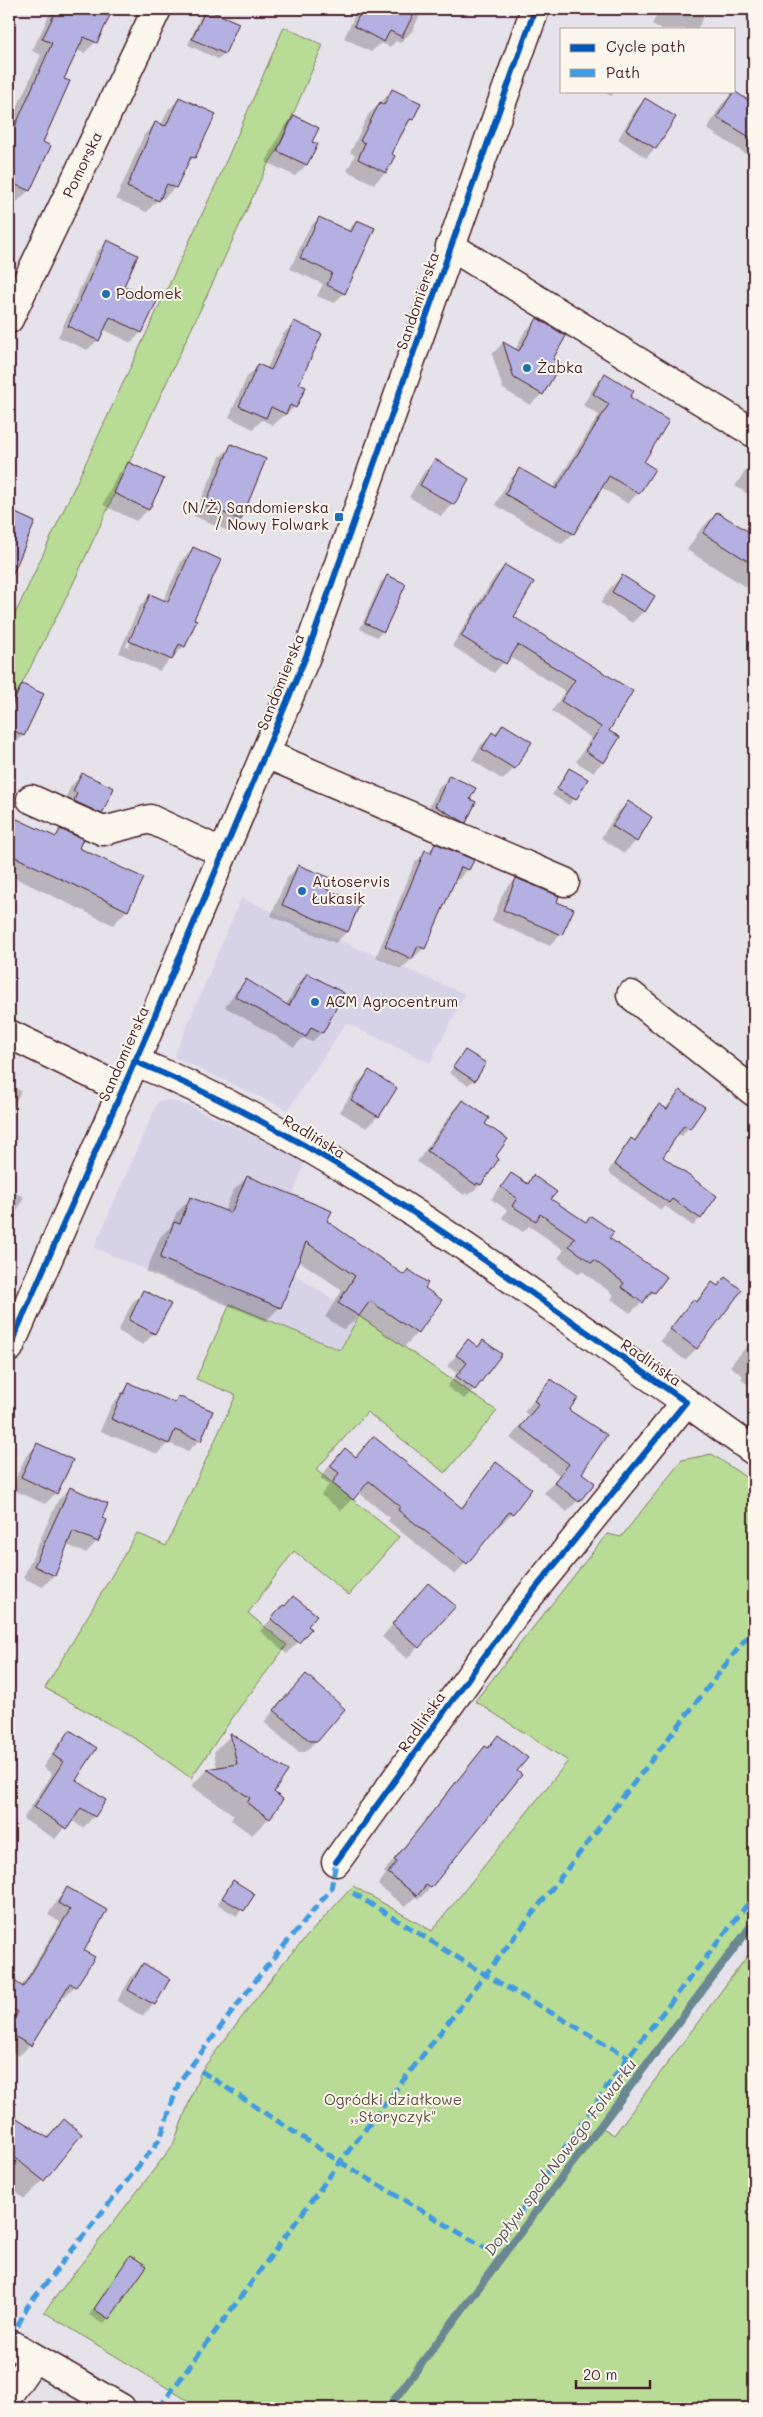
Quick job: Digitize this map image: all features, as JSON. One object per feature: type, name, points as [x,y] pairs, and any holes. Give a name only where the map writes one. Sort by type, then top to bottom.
[{"type":"street","name":"Pomorska","points":[[9,319],[157,9]]},
{"type":"street","name":"Sandomierska","points":[[9,1348],[266,754],[307,654],[534,9]]},
{"type":"street","points":[[450,246],[754,433]]},
{"type":"street","points":[[266,754],[564,882]]},
{"type":"street","points":[[31,799],[103,832],[150,820],[223,853]]},
{"type":"street","points":[[631,995],[754,1092]]},
{"type":"street","points":[[9,1034],[122,1089]]},
{"type":"street","name":"Radlińska","points":[[134,1061],[283,1132],[442,1232],[686,1402],[514,1614],[336,1862]]},
{"type":"street","points":[[686,1402],[754,1451]]},
{"type":"street","points":[[9,2343],[34,2358],[85,2400],[121,2408]]},
{"type":"street","points":[[9,2394],[34,2358]]},
{"type":"shaded area","points":[[241,898],[465,994],[430,1063],[346,1023],[288,1110],[174,1057]]},
{"type":"shaded area","points":[[168,1100],[189,1106],[271,1144],[304,1164],[293,1195],[317,1205],[305,1234],[306,1243],[294,1274],[359,1316],[340,1350],[94,1248],[158,1101]]},
{"type":"green space","points":[[284,27],[323,45],[277,151],[267,166],[71,588],[9,709],[9,627],[218,180]]},
{"type":"green space","points":[[230,1304],[340,1350],[359,1316],[497,1411],[445,1473],[367,1412],[316,1470],[399,1537],[349,1595],[294,1551],[248,1613],[287,1645],[240,1707],[191,1778],[139,1741],[45,1688],[137,1533],[166,1546],[236,1395],[196,1379]]},
{"type":"green space","name":"Ogródki działkowe ,,Storyczyk\"","points":[[712,1454],[754,1483],[754,1927],[601,2127],[614,2135],[754,1947],[754,2408],[388,2408],[474,2293],[385,2408],[200,2408],[44,2312],[173,2145],[201,2071],[287,1958],[353,1886],[432,1931],[568,1761],[475,1701],[607,1534],[621,1537],[682,1460]]},
{"type":"building","points":[[57,9],[113,9],[97,43],[84,37],[64,79],[70,81],[43,142],[51,146],[30,191],[9,182],[9,140],[52,43],[42,39]]},
{"type":"building","points":[[206,9],[239,23],[225,54],[192,39]]},
{"type":"building","points":[[362,9],[416,9],[402,37],[390,31],[384,42],[354,26]]},
{"type":"building","points":[[392,89],[421,103],[413,120],[410,119],[400,137],[392,154],[395,156],[386,173],[358,159],[365,143],[360,141],[380,102],[384,105]]},
{"type":"building","points":[[733,92],[736,92],[754,104],[754,140],[717,117]]},
{"type":"building","points":[[179,97],[216,114],[195,158],[191,157],[176,188],[167,184],[159,201],[127,187],[155,122],[166,126]]},
{"type":"building","points":[[645,98],[676,117],[656,149],[626,130]]},
{"type":"building","points":[[294,115],[319,128],[312,142],[318,144],[307,165],[277,151]]},
{"type":"building","points":[[319,217],[351,232],[357,220],[375,228],[345,294],[327,285],[332,273],[300,258]]},
{"type":"building","name":"Podomek","points":[[107,240],[138,255],[124,286],[157,301],[142,333],[110,317],[99,341],[68,326]]},
{"type":"building","points":[[537,318],[566,336],[553,359],[561,363],[543,395],[514,378],[503,342],[519,351]]},
{"type":"building","points":[[294,321],[322,334],[299,384],[306,387],[296,408],[290,405],[286,414],[271,407],[266,418],[239,406],[258,364],[271,370]]},
{"type":"building","points":[[605,373],[634,391],[630,397],[669,421],[644,462],[655,469],[639,494],[609,476],[574,534],[505,494],[519,468],[556,489],[609,404],[593,394]]},
{"type":"building","points":[[231,444],[266,459],[241,520],[205,505]]},
{"type":"building","points":[[435,459],[469,479],[454,505],[420,485]]},
{"type":"building","points":[[128,462],[164,479],[149,510],[114,493]]},
{"type":"building","points":[[9,510],[35,522],[9,583]]},
{"type":"building","points":[[717,512],[754,535],[754,565],[703,533]]},
{"type":"building","points":[[193,547],[221,560],[194,619],[197,620],[185,647],[179,644],[172,660],[129,641],[150,594],[168,602]]},
{"type":"building","points":[[505,565],[534,582],[514,617],[633,691],[609,731],[620,737],[604,763],[585,751],[601,727],[561,701],[575,680],[518,645],[506,664],[461,636]]},
{"type":"building","points":[[387,575],[406,584],[384,632],[365,623]]},
{"type":"building","points":[[622,575],[655,596],[645,612],[612,592]]},
{"type":"building","points":[[22,684],[44,694],[24,736],[9,728],[9,711]]},
{"type":"building","points":[[503,724],[532,742],[515,769],[482,749],[492,732],[496,735]]},
{"type":"building","points":[[569,768],[588,779],[576,800],[557,789]]},
{"type":"building","points":[[82,773],[114,788],[102,814],[74,801],[77,793],[73,791]]},
{"type":"building","points":[[449,775],[476,788],[470,799],[476,802],[466,823],[435,806]]},
{"type":"building","points":[[628,801],[652,817],[637,842],[612,826]]},
{"type":"building","points":[[17,819],[56,837],[60,829],[83,839],[79,848],[144,878],[128,911],[9,854],[9,837]]},
{"type":"building","points":[[435,843],[474,860],[469,870],[461,867],[425,949],[418,946],[412,959],[385,946],[425,850],[431,853]]},
{"type":"building","points":[[298,865],[331,878],[326,889],[360,903],[348,932],[282,905]]},
{"type":"building","points":[[516,878],[559,896],[557,902],[574,909],[562,935],[503,910]]},
{"type":"building","name":"ACM Agrocentrum","points":[[307,973],[344,993],[323,1033],[311,1027],[306,1037],[235,996],[246,979],[289,1006]]},
{"type":"building","points":[[465,1050],[486,1063],[475,1081],[453,1067]]},
{"type":"building","points":[[369,1070],[397,1088],[379,1117],[351,1100]]},
{"type":"building","points":[[680,1090],[705,1107],[690,1129],[684,1125],[663,1157],[717,1196],[701,1219],[672,1199],[669,1203],[614,1164],[631,1138],[635,1141],[659,1104],[667,1109]]},
{"type":"building","points":[[463,1100],[489,1118],[485,1124],[508,1139],[496,1156],[499,1159],[481,1185],[477,1183],[476,1185],[427,1151]]},
{"type":"building","points":[[511,1173],[528,1184],[533,1175],[557,1192],[551,1199],[586,1222],[591,1216],[614,1232],[609,1238],[667,1277],[655,1293],[651,1291],[643,1303],[621,1287],[624,1283],[594,1260],[592,1263],[569,1246],[575,1238],[540,1214],[536,1221],[512,1206],[517,1198],[501,1187]]},
{"type":"building","points":[[247,1176],[332,1211],[327,1221],[404,1275],[408,1269],[428,1283],[425,1288],[442,1300],[418,1334],[370,1301],[359,1316],[338,1303],[355,1276],[306,1242],[281,1308],[160,1258],[174,1222],[180,1224],[190,1197],[231,1213]]},
{"type":"building","points":[[725,1277],[742,1290],[697,1349],[670,1329],[693,1299],[697,1302],[712,1282],[718,1286]]},
{"type":"building","points":[[143,1290],[171,1304],[155,1334],[129,1320]]},
{"type":"building","points":[[468,1339],[478,1347],[483,1340],[502,1354],[475,1390],[456,1376],[467,1363],[456,1355]]},
{"type":"building","points":[[551,1379],[578,1398],[569,1410],[607,1435],[582,1473],[595,1483],[579,1502],[554,1482],[569,1464],[520,1427],[539,1404],[534,1401]]},
{"type":"building","points":[[129,1383],[175,1403],[178,1396],[213,1411],[201,1441],[175,1430],[169,1444],[111,1419],[122,1393],[124,1394]]},
{"type":"building","points":[[373,1436],[462,1508],[496,1462],[532,1489],[513,1514],[509,1512],[467,1564],[398,1510],[400,1506],[369,1481],[353,1500],[332,1483],[339,1473],[330,1466],[345,1448],[356,1457]]},
{"type":"building","points":[[37,1443],[73,1460],[57,1494],[21,1477]]},
{"type":"building","points":[[70,1487],[108,1504],[102,1518],[107,1520],[98,1542],[73,1531],[55,1576],[34,1566]]},
{"type":"building","points":[[428,1583],[456,1606],[419,1648],[392,1624]]},
{"type":"building","points":[[293,1596],[317,1615],[308,1626],[311,1629],[299,1643],[271,1619]]},
{"type":"building","points":[[306,1674],[345,1709],[318,1741],[310,1741],[274,1710]]},
{"type":"building","points":[[70,1730],[97,1748],[76,1780],[106,1800],[95,1817],[81,1808],[67,1829],[34,1807],[63,1762],[53,1755]]},
{"type":"building","points":[[230,1733],[288,1771],[274,1792],[283,1799],[270,1819],[247,1803],[250,1798],[207,1769],[237,1764]]},
{"type":"building","points":[[498,1735],[528,1758],[517,1771],[522,1775],[431,1888],[426,1885],[417,1896],[388,1873],[397,1862],[394,1860],[485,1746],[488,1748]]},
{"type":"building","points":[[233,1880],[255,1894],[244,1911],[222,1898]]},
{"type":"building","points":[[67,1887],[107,1910],[84,1951],[95,1957],[76,1987],[70,1983],[31,2046],[9,2033],[9,2026],[18,2012],[9,2006],[9,1977],[23,1987],[70,1910],[58,1903]]},
{"type":"building","points":[[143,1963],[170,1979],[155,2005],[128,1990]]},
{"type":"building","points":[[9,2113],[48,2138],[64,2119],[82,2134],[44,2181],[9,2153]]},
{"type":"building","points":[[130,2255],[147,2266],[109,2319],[94,2309]]},
{"type":"waterway","name":"Dopływ spod Nowego Folwarku","points":[[388,2408],[754,1922]]},
{"type":"marked path","points":[[159,2408],[340,2162],[754,1628]]},
{"type":"marked path","points":[[9,2338],[16,2329],[27,2307],[160,2139],[179,2082],[263,1971],[331,1889],[336,1862]]},
{"type":"marked path","points":[[353,1893],[486,1975],[628,2057]]},
{"type":"marked path","points":[[201,2071],[340,2162],[492,2252],[628,2057],[754,1896]]},
{"type":"cycle path","points":[[9,1348],[153,1020],[307,654],[535,9]]},
{"type":"cycle path","points":[[134,1061],[208,1094],[350,1172],[487,1262],[686,1402],[514,1615],[336,1862]]},
{"type":"place","name":"Podomek","points":[[106,294]]},
{"type":"place","name":"Żabka","points":[[527,368]]},
{"type":"place","name":"(N/Ż) Sandomierska / Nowy Folwark","points":[[339,517]]},
{"type":"place","name":"Autoservis Łukasik","points":[[302,891]]},
{"type":"place","name":"ACM Agrocentrum","points":[[315,1002]]}]
